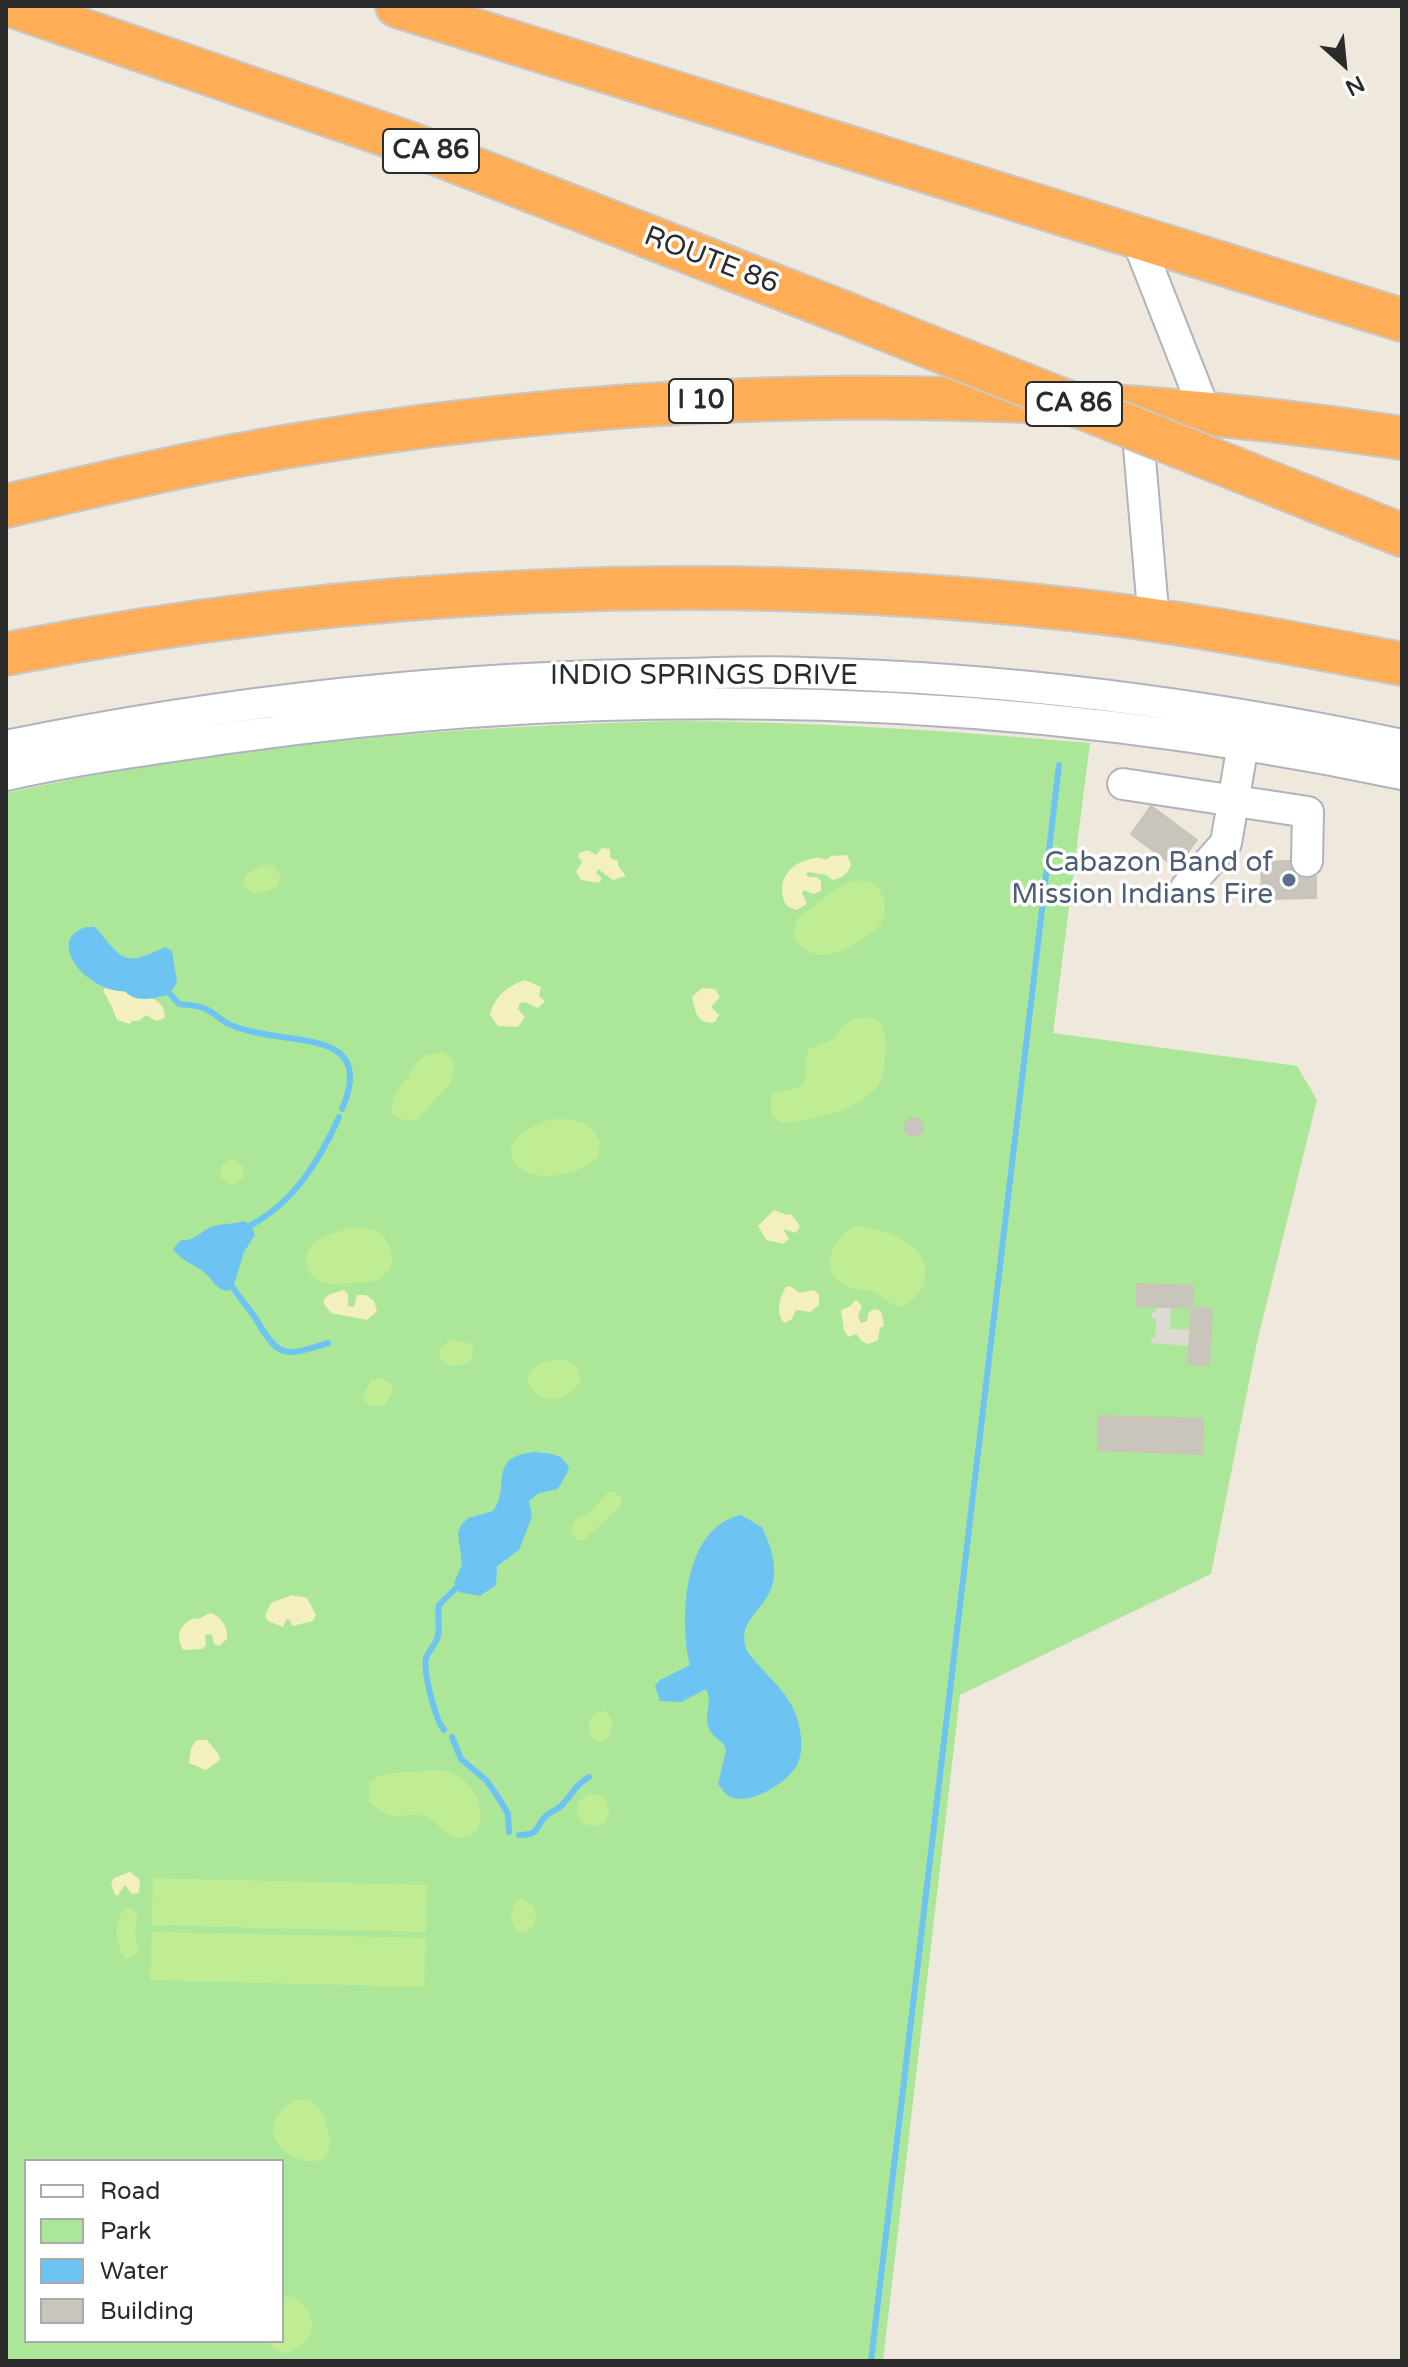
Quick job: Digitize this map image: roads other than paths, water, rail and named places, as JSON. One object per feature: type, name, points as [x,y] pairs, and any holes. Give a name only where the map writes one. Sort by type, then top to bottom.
[{"type":"highway","name":"ROUTE 86","points":[[13,6],[406,142],[1402,535]]},
{"type":"highway","points":[[397,6],[1402,320]]},
{"type":"highway","name":"I 10","points":[[6,506],[289,446],[443,424],[681,402],[826,398],[1005,400],[1280,421],[1402,438]]},
{"type":"highway","points":[[6,654],[104,635],[268,611],[429,597],[670,588],[856,592],[1068,609],[1277,640],[1402,664]]},
{"type":"lane","points":[[1136,236],[1206,414]]},
{"type":"lane","points":[[1135,408],[1154,622]]},
{"type":"lane","name":"INDIO SPRINGS DRIVE","points":[[6,746],[140,719],[386,688],[526,678],[806,672],[966,682],[1099,695],[1246,731],[1310,755],[1402,774]]},
{"type":"lane","name":"INDIO SPRINGS DRIVE","points":[[6,775],[142,750],[287,730],[527,707],[642,703],[803,704],[964,711],[1096,724],[1246,731],[1315,726],[1402,745]]},
{"type":"lane","points":[[1186,888],[1226,843],[1246,731]]},
{"type":"lane","points":[[1123,784],[1308,812],[1300,861]]},
{"type":"water","points":[[86,927],[95,927],[124,957],[140,957],[165,947],[172,951],[177,982],[170,994],[134,998],[125,991],[98,984],[86,975],[70,954],[69,943],[74,934]]},
{"type":"water","points":[[244,1221],[251,1225],[255,1235],[244,1252],[233,1288],[226,1291],[173,1249],[181,1240],[193,1238],[211,1227]]},
{"type":"water","points":[[535,1452],[560,1457],[569,1469],[558,1489],[539,1493],[529,1501],[532,1517],[519,1550],[497,1566],[496,1585],[480,1596],[459,1592],[454,1583],[462,1565],[458,1533],[461,1525],[468,1518],[493,1511],[501,1492],[505,1467],[520,1455]]},
{"type":"water","points":[[741,1515],[762,1527],[774,1565],[771,1589],[747,1625],[744,1641],[747,1651],[792,1706],[801,1745],[798,1763],[787,1778],[759,1795],[739,1799],[727,1795],[718,1784],[726,1751],[707,1723],[709,1704],[706,1689],[681,1702],[660,1701],[655,1686],[660,1680],[690,1665],[685,1624],[686,1600],[696,1556],[707,1537],[722,1523]]},
{"type":"waterway","points":[[871,2361],[1059,765]]},
{"type":"waterway","points":[[170,994],[179,1004],[204,1008],[235,1027],[328,1046],[341,1054],[349,1067],[350,1084],[342,1109]]},
{"type":"waterway","points":[[251,1225],[293,1192],[314,1164],[339,1117]]},
{"type":"waterway","points":[[233,1288],[280,1350],[295,1352],[328,1343]]},
{"type":"waterway","points":[[444,1730],[430,1695],[426,1658],[438,1636],[439,1605],[456,1588]]},
{"type":"waterway","points":[[452,1737],[461,1759],[487,1781],[500,1800],[508,1814],[509,1832]]},
{"type":"waterway","points":[[519,1835],[535,1832],[543,1819],[561,1806],[589,1777]]},
{"type":"place","name":"Cabazon Band of Mission Indians Fire","points":[[1289,880]]}]
